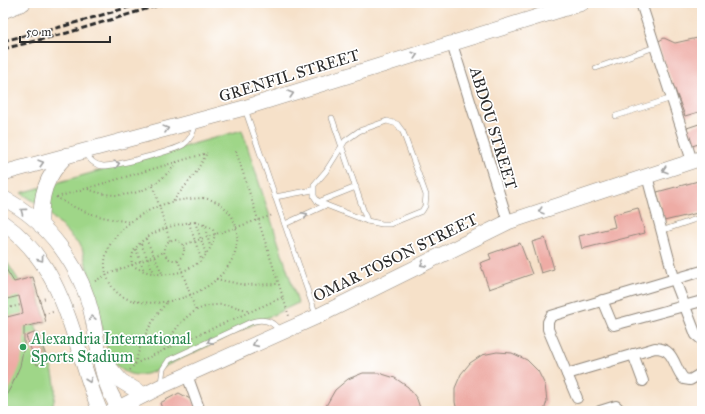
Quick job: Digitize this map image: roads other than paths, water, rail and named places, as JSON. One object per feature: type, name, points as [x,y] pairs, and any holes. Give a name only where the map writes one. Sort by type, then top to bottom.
[{"type":"main road","points":[[3,11],[23,3]]},
{"type":"main road","name":"GRENFIL STREET","points":[[3,173],[244,108],[582,3]]},
{"type":"main road","points":[[41,226],[40,207],[44,188],[54,170],[68,155]]},
{"type":"main road","name":"OMAR TOSON STREET","points":[[116,409],[162,386],[316,317],[508,222],[697,159]]},
{"type":"main road","points":[[3,198],[22,209],[41,226],[66,256],[84,288],[92,315],[107,385],[116,409]]},
{"type":"main road","points":[[3,223],[24,240],[38,255],[49,271],[60,294],[100,411]]},
{"type":"main road","points":[[60,294],[84,288]]},
{"type":"main road","points":[[100,355],[109,369],[121,381],[144,395]]},
{"type":"street","points":[[641,3],[672,98],[697,159]]},
{"type":"street","name":"ABDOU STREET","points":[[452,44],[508,222]]},
{"type":"street","points":[[647,176],[674,278],[683,305],[696,335],[702,340]]},
{"type":"street","points":[[577,398],[548,329],[548,322],[551,316],[674,278],[702,271]]},
{"type":"street","points":[[602,300],[612,324],[614,325],[702,301]]},
{"type":"street","points":[[567,374],[652,348],[660,348],[670,353],[684,379],[690,380],[702,373]]},
{"type":"street","points":[[633,354],[643,381]]},
{"type":"street","points":[[187,375],[200,411]]},
{"type":"street","points":[[600,411],[616,406],[621,411]]},
{"type":"lane","points":[[596,68],[655,48]]},
{"type":"lane","points":[[616,116],[672,98]]},
{"type":"lane","points":[[244,108],[316,317]]},
{"type":"lane","points":[[332,118],[367,221]]},
{"type":"lane","points":[[86,150],[92,161],[103,166],[178,148],[188,140],[194,128],[195,121]]},
{"type":"lane","points":[[387,122],[397,124],[403,132],[426,195],[425,206],[417,214],[390,224],[374,223],[318,202],[314,196],[313,190],[314,185],[326,171],[349,137],[359,131],[387,122]]},
{"type":"lane","points":[[318,202],[356,187]]},
{"type":"lane","points":[[275,197],[313,190]]},
{"type":"lane","points":[[285,224],[326,205]]},
{"type":"lane","points":[[661,230],[702,216]]},
{"type":"lane","points":[[162,386],[163,369],[169,360],[251,322],[265,320],[286,330]]},
{"type":"railway","points":[[3,41],[64,26],[143,3]]},
{"type":"railway","points":[[3,49],[67,33],[166,3]]},
{"type":"place","name":"Alexandria International Sports Stadium","points":[[23,347]]}]
